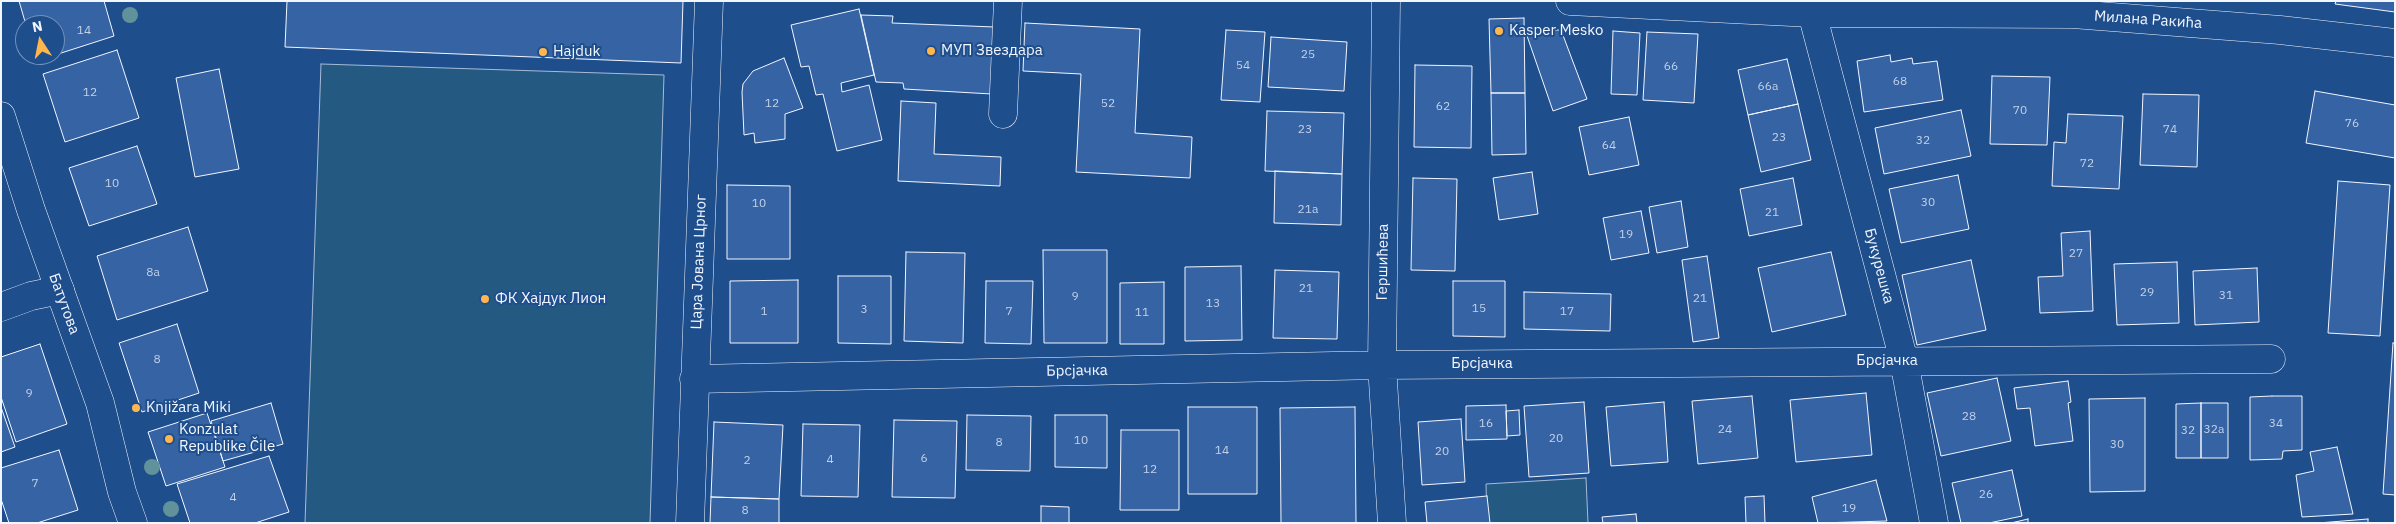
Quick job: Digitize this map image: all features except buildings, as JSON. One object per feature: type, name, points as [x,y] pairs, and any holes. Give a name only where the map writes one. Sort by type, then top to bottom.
[{"type":"street","name":"Цара Јована Црног","points":[[690,523],[709,1]]},
{"type":"street","points":[[1003,114],[1008,1]]},
{"type":"street","name":"Гершићева","points":[[1386,1],[1382,365],[1392,523]]},
{"type":"street","name":"Милана Ракића","points":[[1570,1],[1812,13],[2073,14],[2280,30],[2395,43]]},
{"type":"street","name":"Букурешка","points":[[1812,13],[1904,361],[1934,523]]},
{"type":"street","name":"Батутова","points":[[1,116],[100,403],[122,492],[133,523]]},
{"type":"street","points":[[1,307],[31,296],[60,290]]},
{"type":"street","name":"Брсјачка","points":[[694,379],[1382,365],[2271,359]]},
{"type":"street","name":"Батутова","points":[[122,492],[123,523]]},
{"type":"shaded area","name":"ФК Хајдук Лион","points":[[321,64],[664,75],[650,523],[305,523]]},
{"type":"shaded area","points":[[1586,478],[1588,523],[1487,523],[1486,484]]},
{"type":"place","name":"Kasper Mesko","points":[[1499,31]]},
{"type":"place","name":"МУП Звездара","points":[[931,51]]},
{"type":"place","name":"Hajduk","points":[[543,52]]},
{"type":"place","name":"ФК Хајдук Лион","points":[[485,299]]},
{"type":"place","name":"Knjižara Miki","points":[[136,408]]},
{"type":"place","name":"Konzulat Republike Čile","points":[[169,439]]}]
